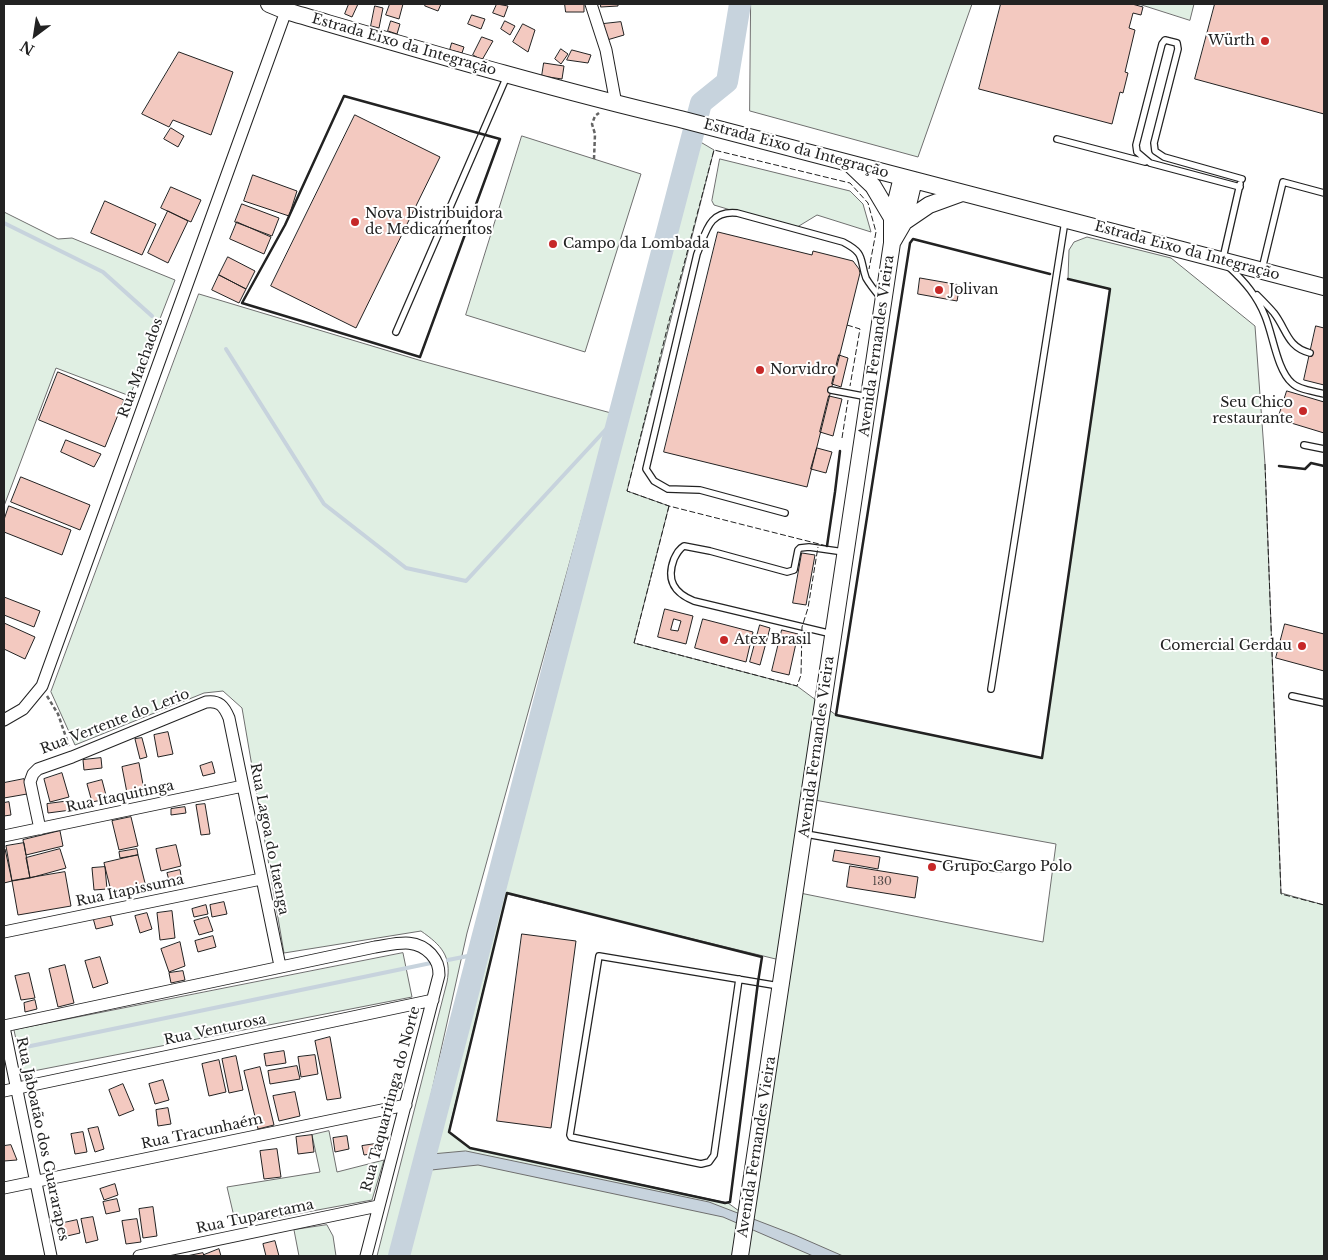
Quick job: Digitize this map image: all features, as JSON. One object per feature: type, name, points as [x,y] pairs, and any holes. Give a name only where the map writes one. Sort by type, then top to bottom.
[{"type":"main road","name":"Estrada Eixo da Integração","points":[[269,4],[286,11],[616,104],[1324,287]]},
{"type":"main road","points":[[850,164],[872,186],[898,220],[929,205],[962,193]]},
{"type":"main road","name":"Avenida Fernandes Vieira","points":[[741,1253],[892,243],[908,178]]},
{"type":"street","points":[[591,4],[606,50],[616,104]]},
{"type":"street","name":"Rua Machados","points":[[4,720],[23,709],[42,686],[286,11]]},
{"type":"street","name":"Rua Vertente do Lerio","points":[[40,829],[30,782],[33,774],[44,766],[72,757],[206,702],[213,701],[219,703],[225,708],[229,718]]},
{"type":"street","name":"Rua Lagoa do Itaenga","points":[[229,718],[280,966]]},
{"type":"street","name":"Rua Itaquitinga","points":[[4,836],[243,786]]},
{"type":"street","name":"Rua Itapissuma","points":[[4,932],[261,879]]},
{"type":"street","name":"Rua Taquaritinga do Norte","points":[[280,966],[409,942],[418,944],[429,952],[438,963],[439,969],[433,1000],[366,1256]]},
{"type":"street","points":[[4,1026],[280,966]]},
{"type":"street","name":"Rua Venturosa","points":[[4,1091],[433,1000]]},
{"type":"street","name":"Rua Jaboatão dos Guararapes","points":[[4,1026],[51,1256]]},
{"type":"street","name":"Rua Tracunhaém","points":[[4,1188],[406,1105]]},
{"type":"street","name":"Rua Tuparetama","points":[[139,1256],[378,1206]]},
{"type":"lane","points":[[1150,163],[1137,152],[1136,145],[1162,44],[1165,40],[1168,40],[1177,43],[1178,49],[1154,143],[1155,151],[1164,157],[1242,177],[1223,260],[1274,314],[1292,343],[1299,350],[1310,353]]},
{"type":"lane","points":[[396,332],[508,74]]},
{"type":"lane","points":[[1057,139],[1240,187]]},
{"type":"lane","points":[[1261,271],[1283,182],[1324,193]]},
{"type":"lane","points":[[786,514],[700,490],[668,489],[654,481],[646,469],[697,254],[710,223],[724,212],[737,213],[843,242],[857,251],[863,262],[866,276],[872,289],[883,301]]},
{"type":"lane","points":[[991,689],[1066,219]]},
{"type":"lane","points":[[1246,283],[1265,316],[1287,378],[1296,386],[1324,394]]},
{"type":"lane","points":[[831,390],[869,397]]},
{"type":"lane","points":[[1304,444],[1324,449]]},
{"type":"lane","points":[[834,634],[694,601],[683,596],[678,591],[671,578],[671,569],[676,555],[684,546],[710,551],[787,572],[794,570],[800,548],[809,547],[846,552]]},
{"type":"lane","points":[[1292,696],[1324,703]]},
{"type":"lane","points":[[804,834],[1001,868]]},
{"type":"lane","points":[[739,979],[714,1156],[709,1162],[701,1164],[571,1137],[598,956],[739,979],[781,986]]},
{"type":"path","points":[[594,159],[596,134],[592,124],[595,116],[616,104]]},
{"type":"path","points":[[42,686],[58,714],[72,757]]},
{"type":"green space","points":[[751,4],[972,4],[918,157],[750,111]]},
{"type":"green space","points":[[1139,4],[1194,4],[1190,20]]},
{"type":"green space","name":"Campo da Lombada","points":[[522,136],[641,174],[585,352],[466,315]]},
{"type":"green space","points":[[692,137],[714,150],[627,491],[669,506],[634,643],[797,686],[836,715],[1042,758],[1110,289],[1068,279],[1069,250],[1074,242],[1087,237],[1171,258],[1255,326],[1265,464],[1281,893],[1324,905],[1324,1256],[399,1256]],"holes":[[[809,799],[1056,844],[1043,942],[795,892]],[[507,894],[784,961],[746,1216],[728,1203],[470,1148],[449,1132]]]},
{"type":"green space","points":[[720,159],[850,191],[863,204],[871,232],[817,215],[794,229],[714,205],[712,201]]},
{"type":"green space","points":[[4,212],[58,239],[72,238],[175,280],[130,396],[56,368],[4,506]]},
{"type":"green space","points":[[199,294],[422,361],[611,413],[467,933],[415,1167],[392,1256],[377,1256],[447,982],[448,965],[443,952],[434,941],[421,931],[284,953],[242,708],[223,691],[204,693],[75,745],[51,692]]},
{"type":"green space","points":[[403,953],[412,997],[23,1073],[14,1030]]},
{"type":"green space","points":[[329,1131],[337,1172],[384,1160],[372,1200],[236,1225],[227,1187],[320,1172],[312,1135]]},
{"type":"green space","points":[[327,1225],[333,1236],[336,1256],[299,1256],[294,1230]]},
{"type":"shaded area","points":[[466,1151],[709,1202],[795,1235],[843,1256],[813,1256],[723,1217],[478,1165],[422,1171],[425,1155]]},
{"type":"building","points":[[349,4],[358,4],[352,17],[345,14]]},
{"type":"building","points":[[390,4],[403,4],[399,19],[386,15]]},
{"type":"building","points":[[426,4],[441,4],[438,11],[425,6]]},
{"type":"building","points":[[497,4],[508,6],[504,17],[493,13]]},
{"type":"building","points":[[565,4],[584,4],[584,12],[566,12]]},
{"type":"building","points":[[601,4],[618,4],[618,6],[601,7]]},
{"type":"building","points":[[1001,4],[1132,4],[1143,7],[1141,15],[1133,13],[1129,28],[1135,30],[1125,72],[1128,73],[1123,93],[1120,92],[1112,124],[979,89]]},
{"type":"building","name":"Würth","points":[[1215,4],[1324,4],[1324,114],[1195,79]]},
{"type":"building","points":[[375,6],[383,8],[379,28],[371,26]]},
{"type":"building","points":[[472,15],[485,19],[481,29],[468,24]]},
{"type":"building","points":[[391,21],[400,24],[397,34],[388,31]]},
{"type":"building","points":[[505,21],[515,26],[510,35],[501,29]]},
{"type":"building","points":[[621,22],[624,35],[607,40],[603,24]]},
{"type":"building","points":[[523,24],[535,30],[528,52],[513,42]]},
{"type":"building","points":[[482,37],[493,41],[482,60],[473,55]]},
{"type":"building","points":[[452,43],[464,47],[462,53],[450,50]]},
{"type":"building","points":[[561,49],[568,54],[561,64],[555,59]]},
{"type":"building","points":[[572,50],[591,55],[588,63],[567,60]]},
{"type":"building","points":[[179,52],[233,72],[211,135],[173,120],[169,127],[142,114]]},
{"type":"building","points":[[544,63],[564,66],[562,79],[542,76]]},
{"type":"building","name":"Nova Distribuidora de Medicamentos","points":[[355,115],[440,157],[356,328],[271,286]]},
{"type":"building","points":[[171,128],[184,136],[178,147],[164,139]]},
{"type":"building","points":[[253,175],[297,191],[289,216],[244,201]]},
{"type":"building","points":[[171,187],[201,200],[191,222],[161,208]]},
{"type":"building","points":[[105,201],[156,224],[142,255],[91,233]]},
{"type":"building","points":[[242,204],[279,218],[272,236],[235,222]]},
{"type":"building","points":[[168,211],[188,221],[168,263],[148,253]]},
{"type":"building","points":[[237,222],[271,237],[264,254],[230,239]]},
{"type":"building","name":"Norvidro","points":[[718,232],[812,255],[813,251],[853,261],[859,269],[860,273],[807,487],[664,452]]},
{"type":"building","points":[[228,257],[255,271],[246,289],[219,275]]},
{"type":"building","points":[[219,275],[246,289],[239,303],[212,290]]},
{"type":"building","name":"Jolivan","points":[[920,278],[960,285],[957,301],[918,294]]},
{"type":"building","points":[[1316,326],[1324,328],[1324,385],[1304,380]]},
{"type":"building","points":[[839,355],[848,358],[841,387],[832,384]]},
{"type":"building","points":[[58,372],[124,400],[105,447],[39,420]]},
{"type":"building","name":"Seu Chico restaurante","points":[[1287,391],[1324,402],[1324,433],[1278,419]]},
{"type":"building","points":[[829,396],[842,399],[833,436],[820,432]]},
{"type":"building","points":[[66,440],[101,454],[94,467],[61,452]]},
{"type":"building","points":[[817,448],[832,452],[826,473],[811,469]]},
{"type":"building","points":[[21,477],[90,505],[80,530],[11,502]]},
{"type":"building","points":[[9,506],[71,530],[62,555],[4,532],[4,520]]},
{"type":"building","points":[[802,553],[815,555],[806,605],[793,603]]},
{"type":"building","points":[[4,597],[40,611],[34,627],[4,615]]},
{"type":"building","points":[[665,609],[693,616],[686,644],[658,637]]},
{"type":"building","points":[[674,619],[681,621],[678,631],[671,630]]},
{"type":"building","name":"Atex Brasil","points":[[703,619],[753,632],[746,662],[695,648]]},
{"type":"building","points":[[4,623],[35,637],[25,659],[4,649]]},
{"type":"building","name":"Comercial Gerdau","points":[[1285,624],[1324,634],[1324,671],[1276,658]]},
{"type":"building","points":[[760,625],[770,628],[760,665],[750,662]]},
{"type":"building","points":[[782,630],[798,634],[789,675],[772,671]]},
{"type":"building","points":[[168,732],[173,754],[158,757],[154,735]]},
{"type":"building","points":[[142,738],[147,757],[140,759],[135,739]]},
{"type":"building","points":[[101,758],[102,768],[84,770],[83,760]]},
{"type":"building","points":[[212,762],[215,773],[203,776],[200,766]]},
{"type":"building","points":[[139,763],[145,795],[128,798],[122,767]]},
{"type":"building","points":[[62,773],[69,797],[50,802],[44,779]]},
{"type":"building","points":[[24,779],[27,794],[4,798],[4,783]]},
{"type":"building","points":[[102,780],[107,799],[92,802],[87,784]]},
{"type":"building","points":[[70,801],[71,810],[48,813],[47,804]]},
{"type":"building","points":[[9,802],[11,815],[4,816],[4,803]]},
{"type":"building","points":[[205,804],[210,834],[201,835],[196,805]]},
{"type":"building","points":[[185,807],[186,813],[171,815],[171,809]]},
{"type":"building","points":[[131,817],[138,846],[119,850],[112,821]]},
{"type":"building","points":[[60,831],[63,846],[26,855],[23,840]]},
{"type":"building","points":[[24,843],[30,878],[12,881],[6,846]]},
{"type":"building","points":[[176,845],[181,866],[161,871],[156,849]]},
{"type":"building","points":[[4,849],[12,881],[4,883]]},
{"type":"building","points":[[60,849],[66,868],[30,878],[26,858]]},
{"type":"building","points":[[137,849],[138,855],[120,858],[119,852]]},
{"type":"building","points":[[835,850],[880,857],[878,869],[833,861]]},
{"type":"building","points":[[138,855],[147,891],[113,899],[104,863]]},
{"type":"building","points":[[850,866],[918,877],[915,898],[847,887]]},
{"type":"building","points":[[105,867],[107,889],[94,890],[92,868]]},
{"type":"building","points":[[180,870],[182,881],[170,884],[167,873]]},
{"type":"building","points":[[65,872],[71,906],[18,915],[12,881]]},
{"type":"building","points":[[224,902],[227,914],[212,917],[210,905]]},
{"type":"building","points":[[206,905],[208,914],[194,917],[192,909]]},
{"type":"building","points":[[172,911],[175,938],[160,940],[157,913]]},
{"type":"building","points":[[147,913],[152,929],[140,933],[135,916]]},
{"type":"building","points":[[110,915],[113,925],[96,929],[93,918]]},
{"type":"building","points":[[208,917],[213,931],[199,935],[194,921]]},
{"type":"building","points":[[522,934],[576,941],[551,1128],[497,1121]]},
{"type":"building","points":[[213,936],[216,947],[198,952],[195,941]]},
{"type":"building","points":[[180,942],[185,966],[169,972],[161,949]]},
{"type":"building","points":[[100,957],[108,983],[93,988],[85,961]]},
{"type":"building","points":[[65,965],[74,1003],[58,1007],[49,969]]},
{"type":"building","points":[[183,971],[185,980],[171,983],[169,973]]},
{"type":"building","points":[[29,973],[35,998],[21,1000],[15,976]]},
{"type":"building","points":[[35,1000],[37,1009],[25,1012],[24,1003]]},
{"type":"building","points":[[330,1037],[341,1098],[327,1100],[315,1041]]},
{"type":"building","points":[[284,1051],[286,1063],[266,1066],[264,1054]]},
{"type":"building","points":[[315,1055],[318,1074],[301,1077],[298,1057]]},
{"type":"building","points":[[236,1056],[243,1090],[229,1093],[222,1059]]},
{"type":"building","points":[[219,1060],[226,1092],[209,1096],[202,1064]]},
{"type":"building","points":[[297,1066],[300,1079],[270,1084],[268,1071]]},
{"type":"building","points":[[260,1067],[274,1125],[258,1129],[244,1071]]},
{"type":"building","points":[[163,1080],[169,1100],[155,1104],[149,1084]]},
{"type":"building","points":[[123,1084],[134,1110],[119,1116],[109,1090]]},
{"type":"building","points":[[295,1092],[300,1116],[279,1121],[273,1096]]},
{"type":"building","points":[[168,1108],[171,1124],[158,1126],[156,1110]]},
{"type":"building","points":[[98,1127],[104,1149],[95,1152],[88,1129]]},
{"type":"building","points":[[83,1132],[87,1152],[75,1154],[71,1134]]},
{"type":"building","points":[[312,1135],[314,1152],[298,1154],[296,1137]]},
{"type":"building","points":[[347,1136],[349,1149],[335,1152],[333,1138]]},
{"type":"building","points":[[375,1144],[377,1153],[364,1155],[362,1146]]},
{"type":"building","points":[[11,1145],[17,1160],[4,1161],[4,1146]]},
{"type":"building","points":[[277,1149],[281,1177],[264,1179],[260,1151]]},
{"type":"building","points":[[115,1184],[118,1195],[104,1200],[100,1189]]},
{"type":"building","points":[[117,1199],[120,1211],[106,1214],[103,1202]]},
{"type":"building","points":[[153,1207],[157,1236],[143,1238],[139,1209]]},
{"type":"building","points":[[93,1217],[98,1240],[86,1243],[81,1219]]},
{"type":"building","points":[[137,1219],[141,1242],[126,1244],[122,1221]]},
{"type":"building","points":[[77,1220],[80,1233],[63,1237],[59,1224]]},
{"type":"building","points":[[275,1241],[279,1256],[266,1256],[263,1244]]},
{"type":"building","points":[[219,1249],[221,1256],[204,1256],[204,1255]]},
{"type":"building","points":[[203,1253],[204,1256],[187,1256]]},
{"type":"waterway","points":[[399,1256],[701,103],[727,82],[740,4]]},
{"type":"waterway","points":[[4,223],[103,272],[152,316]]},
{"type":"waterway","points":[[226,349],[324,504],[406,568],[466,581],[621,413]]},
{"type":"waterway","points":[[448,960],[478,954]]},
{"type":"waterway","points":[[21,1048],[431,963]]},
{"type":"fence","points":[[827,546],[669,506],[627,491],[714,150],[850,183],[868,203],[876,232],[869,269]]},
{"type":"fence","points":[[847,325],[860,329],[850,386]]},
{"type":"fence","points":[[842,438],[848,400]]},
{"type":"fence","points":[[1265,464],[1281,894],[1324,905]]},
{"type":"fence","points":[[669,506],[634,643],[797,686],[801,675],[802,627],[808,608],[818,547]]},
{"type":"wall","points":[[344,96],[500,139],[420,357],[242,303],[285,225],[344,96]]},
{"type":"wall","points":[[1050,274],[913,239],[910,243],[836,715],[1042,758],[1110,289],[1068,279]]},
{"type":"wall","points":[[827,546],[840,451]]},
{"type":"wall","points":[[1279,466],[1305,469],[1311,463],[1324,466]]},
{"type":"wall","points":[[507,893],[762,957],[730,1202],[725,1203],[470,1148],[449,1132],[507,893]]},
{"type":"place","name":"Würth","points":[[1265,41]]},
{"type":"place","name":"Nova Distribuidora de Medicamentos","points":[[355,222]]},
{"type":"place","name":"Campo da Lombada","points":[[553,244]]},
{"type":"place","name":"Jolivan","points":[[939,290]]},
{"type":"place","name":"Norvidro","points":[[760,370]]},
{"type":"place","name":"Seu Chico restaurante","points":[[1303,411]]},
{"type":"place","name":"Atex Brasil","points":[[724,640]]},
{"type":"place","name":"Comercial Gerdau","points":[[1302,646]]},
{"type":"place","name":"Grupo Cargo Polo","points":[[932,867]]}]
